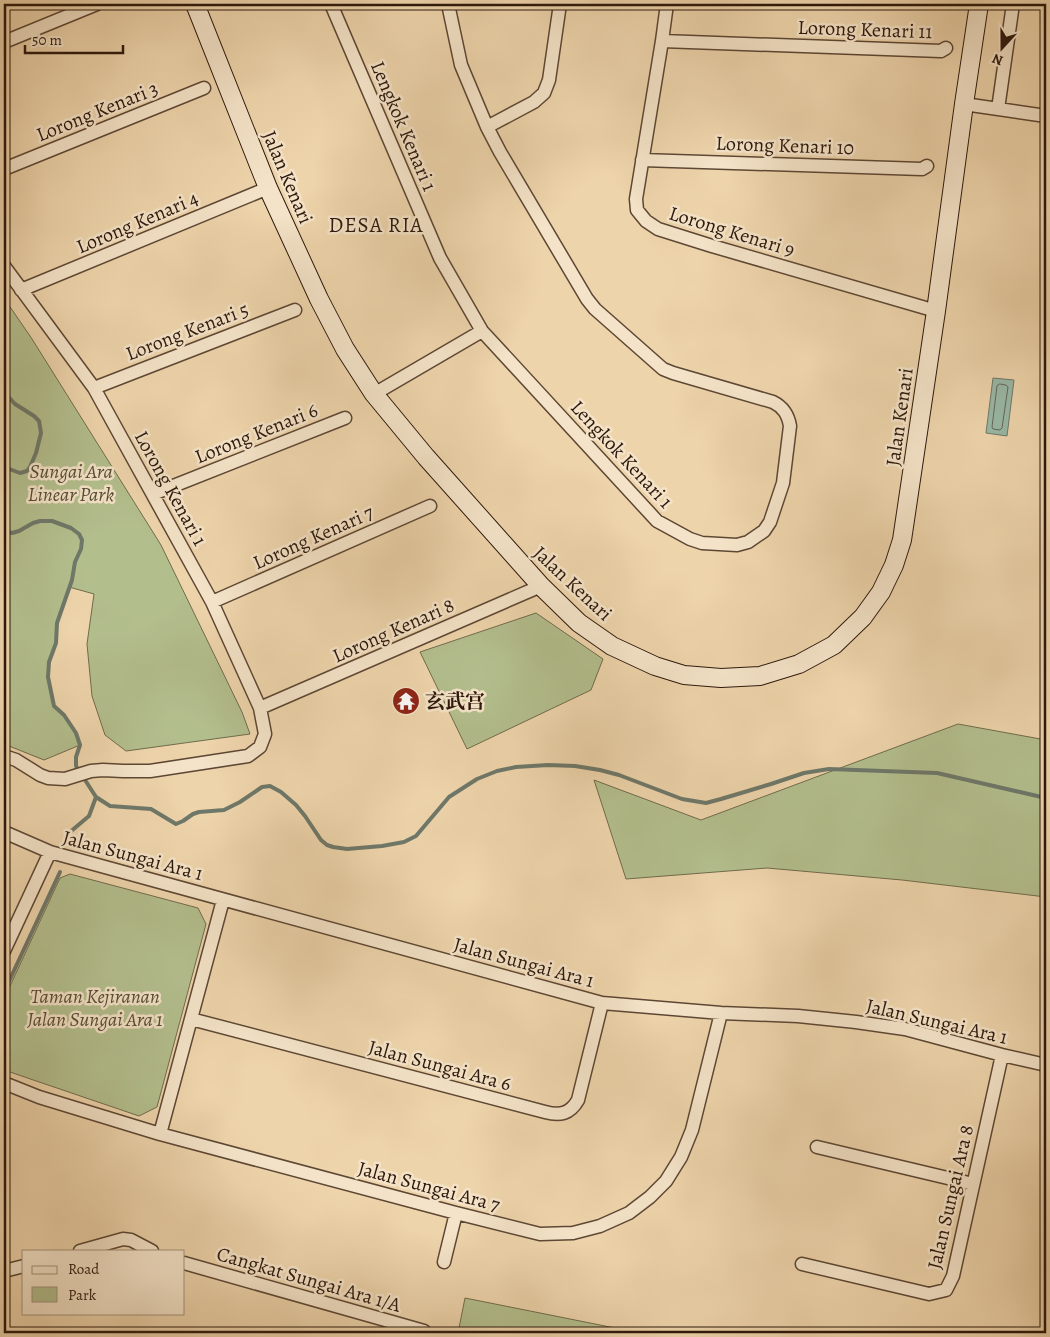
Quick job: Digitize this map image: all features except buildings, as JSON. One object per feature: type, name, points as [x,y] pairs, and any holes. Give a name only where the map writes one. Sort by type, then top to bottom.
[{"type":"street","points":[[4,42],[97,4]]},
{"type":"street","name":"Jalan Kenari","points":[[195,4],[268,188],[319,299],[345,349],[374,394],[426,457],[541,586],[579,623],[612,646],[655,666],[684,675],[720,678],[760,676],[799,664],[834,645],[862,617],[882,592],[894,565],[902,540],[979,4]]},
{"type":"street","name":"Lengkok Kenari 1","points":[[331,4],[440,258],[482,331],[657,521],[690,539],[702,543],[738,545],[748,542],[764,531],[770,522],[783,483],[790,426],[789,418],[785,411],[773,402],[663,369],[587,299],[500,152],[461,65],[448,4]]},
{"type":"street","points":[[488,126],[534,102],[544,93],[549,80],[560,4]]},
{"type":"street","name":"Lorong Kenari 9","points":[[667,4],[636,199],[637,210],[646,221],[658,229],[712,246],[936,311]]},
{"type":"street","points":[[998,109],[1014,4]]},
{"type":"street","name":"Lorong Kenari 11","points":[[662,41],[941,51],[946,48]]},
{"type":"street","name":"Lorong Kenari 3","points":[[4,169],[204,88]]},
{"type":"street","points":[[964,104],[1046,116]]},
{"type":"street","name":"Lorong Kenari 10","points":[[642,160],[922,169],[927,166]]},
{"type":"street","name":"Lorong Kenari 4","points":[[21,290],[268,188]]},
{"type":"street","name":"Lorong Kenari 1","points":[[4,266],[94,388],[212,602],[260,708],[265,734],[260,747],[248,756],[150,771],[91,771],[65,779],[48,778],[40,775],[16,760],[4,756]]},
{"type":"street","name":"Lorong Kenari 5","points":[[94,388],[295,310]]},
{"type":"street","points":[[374,394],[482,331]]},
{"type":"street","name":"Lorong Kenari 6","points":[[153,494],[345,418]]},
{"type":"street","name":"Lorong Kenari 7","points":[[212,602],[430,506]]},
{"type":"street","name":"Lorong Kenari 8","points":[[260,708],[541,586]]},
{"type":"street","name":"Jalan Sungai Ara 1","points":[[4,832],[50,852],[602,1003],[721,1013],[798,1016],[856,1022],[905,1029],[1046,1065]]},
{"type":"street","points":[[4,951],[50,852]]},
{"type":"street","points":[[160,1134],[223,900]]},
{"type":"street","name":"Jalan Sungai Ara 6","points":[[191,1019],[552,1114],[560,1114],[571,1109],[578,1100],[602,1003]]},
{"type":"street","name":"Jalan Sungai Ara 7","points":[[4,1083],[39,1097],[160,1134],[456,1213],[540,1234],[573,1233],[600,1226],[629,1214],[666,1181],[681,1157],[692,1130],[721,1013]]},
{"type":"street","name":"Jalan Sungai Ara 8","points":[[802,1264],[930,1294],[946,1290],[953,1276],[1002,1055]]},
{"type":"street","points":[[817,1147],[973,1184]]},
{"type":"street","points":[[444,1262],[456,1213]]},
{"type":"street","points":[[84,1250],[123,1239],[132,1240],[150,1250]]},
{"type":"street","name":"Cangkat Sungai Ara 1/A","points":[[185,1263],[424,1331]]},
{"type":"street","points":[[4,1270],[22,1266]]},
{"type":"green space","name":"Sungai Ara Linear Park","points":[[4,298],[32,339],[161,545],[242,712],[250,734],[126,751],[105,735],[92,696],[87,644],[94,594],[69,587],[57,623],[56,643],[49,662],[48,677],[54,706],[64,715],[76,733],[80,745],[44,760],[4,744]]},
{"type":"green space","points":[[536,613],[603,659],[591,690],[467,749],[420,652]]},
{"type":"green space","points":[[958,724],[1046,740],[1046,897],[902,880],[767,868],[626,879],[594,780],[701,820]]},
{"type":"green space","name":"Taman Kejiranan Jalan Sungai Ara 1","points":[[70,874],[198,908],[206,924],[157,1107],[139,1116],[4,1070],[4,999],[60,878]]},
{"type":"green space","points":[[465,1298],[640,1333],[458,1333]]},
{"type":"water","points":[[993,378],[1014,380],[1007,436],[986,433]]},
{"type":"waterway","points":[[4,392],[15,404],[39,421],[41,433],[36,453],[27,471],[20,473],[4,467]]},
{"type":"waterway","points":[[4,531],[12,533],[33,523],[52,521],[71,528],[79,534],[82,540],[81,549],[75,562],[72,580],[57,623],[56,643],[49,662],[48,677],[54,706],[64,715],[76,733],[80,745],[76,757],[76,766],[96,797],[110,806],[151,809],[176,824],[199,812],[224,810],[262,787],[270,786],[281,792],[296,805],[321,840],[327,845],[347,849],[382,846],[404,842],[416,836],[449,797],[477,779],[497,771],[516,767],[548,765],[575,766],[600,770],[619,775],[682,799],[706,803],[804,773],[829,769],[937,773],[1046,798]]},
{"type":"waterway","points":[[65,840],[70,832],[89,816],[96,797]]},
{"type":"waterway","points":[[4,992],[60,872]]},
{"type":"place","name":"玄武宫","points":[[406,701]]},
{"type":"district","name":"DESA RIA","points":[[376,225]]}]
